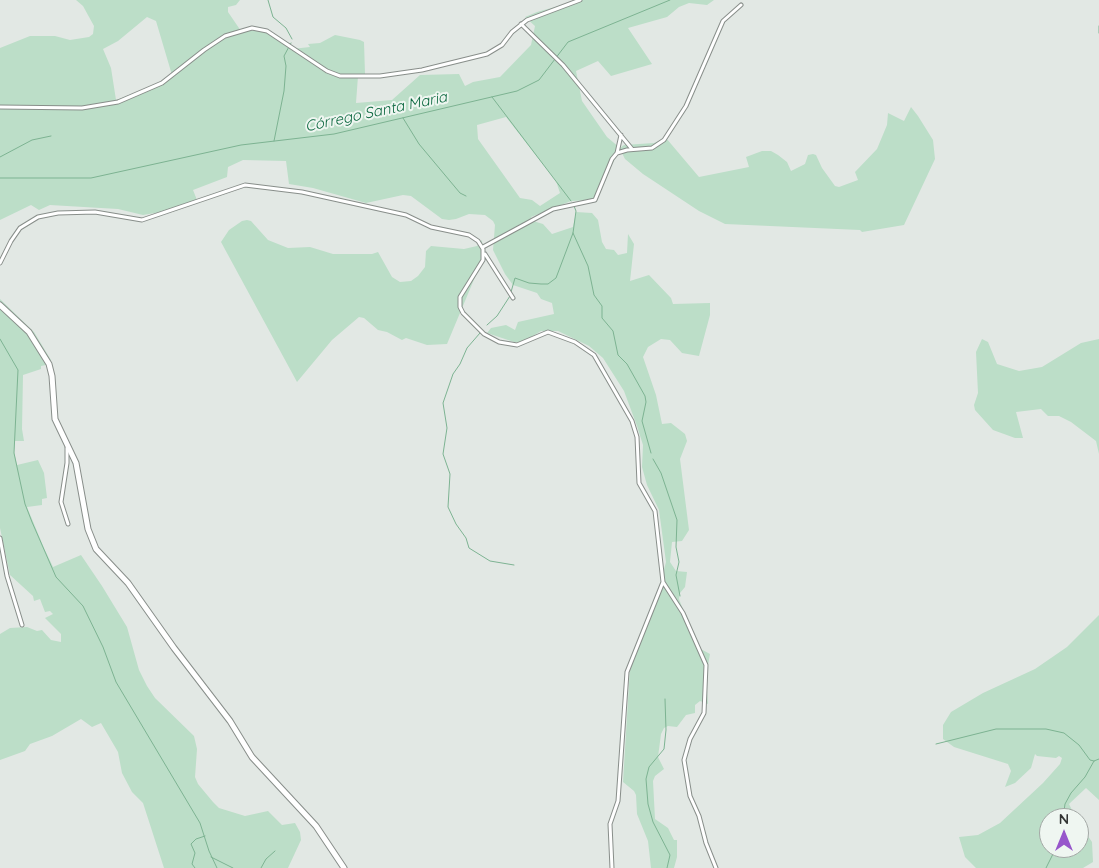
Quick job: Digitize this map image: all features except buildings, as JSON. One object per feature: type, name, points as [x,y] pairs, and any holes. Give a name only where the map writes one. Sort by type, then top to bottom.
[{"type":"street","points":[[0,107],[82,108],[118,102],[162,83],[225,36],[252,28],[267,31],[333,74],[367,77],[422,70],[476,58],[502,46],[521,24],[580,0]]},
{"type":"street","points":[[617,154],[652,148],[670,133],[686,106],[708,59],[720,25],[726,17],[741,5]]},
{"type":"street","points":[[521,24],[556,58],[633,150]]},
{"type":"street","points":[[483,248],[553,209],[595,200],[611,162],[617,154],[621,134]]},
{"type":"street","points":[[0,263],[10,241],[20,228],[38,217],[58,213],[95,212],[142,220],[246,186],[302,192],[406,215],[431,227],[472,236],[483,248],[513,298]]},
{"type":"street","points":[[483,248],[482,262],[460,297],[460,307],[467,318],[488,337],[506,344],[520,344],[541,333],[548,332],[583,346],[597,358],[630,415],[637,437],[638,479],[655,511],[663,582],[683,613],[706,665],[704,714],[690,739],[684,760],[690,796],[699,816],[706,843],[716,868]]},
{"type":"street","points":[[0,305],[30,332],[45,356],[52,376],[54,414],[76,463],[90,537],[96,549],[128,584],[230,721],[252,757],[316,826],[344,868]]},
{"type":"street","points":[[67,442],[67,463],[61,502],[68,524]]},
{"type":"street","points":[[0,538],[7,576],[22,625]]},
{"type":"street","points":[[612,868],[610,824],[618,801],[627,672],[663,582]]},
{"type":"green space","points":[[76,0],[240,0],[236,5],[228,7],[228,12],[241,31],[263,30],[292,49],[310,47],[308,44],[320,43],[335,35],[360,40],[364,42],[365,74],[358,76],[356,103],[392,100],[420,75],[459,74],[465,86],[473,82],[500,77],[531,45],[535,26],[525,17],[537,12],[580,0],[714,0],[707,5],[689,3],[679,7],[667,17],[628,28],[652,64],[611,76],[598,61],[576,71],[582,101],[607,137],[620,148],[624,145],[654,143],[666,138],[699,177],[749,167],[746,157],[762,151],[771,151],[778,155],[787,162],[791,171],[805,164],[808,155],[813,154],[816,155],[822,168],[835,186],[839,187],[858,180],[855,172],[877,149],[887,125],[888,113],[904,121],[911,107],[918,116],[933,140],[935,159],[904,225],[862,232],[860,230],[725,224],[699,211],[643,174],[625,159],[620,149],[594,200],[571,201],[531,217],[533,221],[543,224],[552,234],[573,227],[576,212],[592,213],[598,220],[602,242],[606,249],[614,250],[618,255],[627,253],[628,234],[634,244],[630,281],[649,275],[671,298],[673,304],[710,303],[710,315],[699,356],[682,353],[670,340],[661,339],[648,347],[643,357],[656,395],[662,424],[671,423],[685,434],[687,441],[680,459],[689,530],[682,541],[672,542],[670,562],[676,571],[687,572],[685,587],[680,593],[679,599],[697,647],[710,654],[706,676],[708,704],[700,701],[695,705],[695,713],[686,715],[677,727],[668,726],[664,728],[661,734],[658,757],[664,769],[655,776],[653,781],[655,819],[668,828],[674,840],[677,840],[677,857],[674,868],[651,868],[648,841],[637,814],[636,795],[623,782],[630,668],[637,643],[640,643],[652,614],[666,562],[659,510],[647,485],[642,467],[643,445],[624,391],[603,358],[589,346],[558,331],[541,331],[523,342],[514,342],[487,333],[491,328],[506,325],[515,330],[518,322],[554,314],[552,303],[541,299],[537,293],[513,285],[505,274],[493,250],[495,225],[485,215],[469,214],[456,219],[442,219],[411,196],[403,195],[366,203],[313,188],[289,184],[286,161],[243,160],[228,167],[227,177],[193,190],[197,200],[161,212],[143,215],[118,209],[50,205],[39,210],[31,205],[0,220],[0,48],[30,36],[55,36],[70,40],[89,37],[93,34],[94,26],[83,6]],"holes":[[[147,17],[156,21],[172,75],[154,86],[116,100],[111,68],[103,49],[118,41]],[[506,117],[556,181],[560,193],[540,206],[532,200],[520,198],[478,139],[477,125]]]},
{"type":"green space","points":[[242,221],[251,221],[268,240],[288,248],[310,247],[333,254],[372,254],[378,252],[392,277],[400,282],[411,281],[418,276],[425,267],[426,251],[431,246],[464,249],[477,246],[482,240],[483,258],[447,344],[427,345],[406,338],[402,340],[387,332],[378,330],[364,318],[359,317],[332,340],[297,382],[221,242],[229,230]]},
{"type":"green space","points":[[0,299],[34,332],[51,360],[51,364],[41,366],[41,369],[23,375],[22,429],[24,441],[15,441],[14,452],[17,465],[38,460],[44,473],[47,498],[42,499],[42,505],[27,507],[53,567],[81,555],[127,627],[139,670],[147,686],[155,698],[194,736],[197,749],[195,777],[198,784],[213,802],[219,808],[245,816],[268,811],[282,825],[295,823],[300,832],[301,840],[288,868],[164,868],[143,803],[132,792],[122,773],[118,752],[101,723],[92,727],[81,719],[52,736],[30,744],[25,751],[0,760],[0,634],[10,628],[27,627],[37,631],[42,630],[51,640],[61,642],[61,634],[45,618],[53,614],[50,611],[45,612],[40,599],[34,601],[33,596],[10,575],[0,528]]},
{"type":"green space","points":[[982,339],[988,342],[997,364],[1019,371],[1042,367],[1081,343],[1099,339],[1099,454],[1096,441],[1071,422],[1059,416],[1048,416],[1041,409],[1016,412],[1023,438],[1015,438],[993,430],[975,410],[974,405],[978,393],[976,352]]},
{"type":"green space","points":[[1099,615],[1099,800],[1086,788],[1069,804],[1071,808],[1039,808],[1039,858],[1089,858],[1089,838],[1092,842],[1093,862],[1083,868],[976,868],[965,857],[959,837],[978,835],[1000,823],[1043,783],[1060,764],[1062,758],[1059,756],[1056,758],[1037,756],[1035,754],[1031,768],[1015,783],[1005,787],[1011,771],[1008,764],[954,747],[943,739],[943,725],[951,712],[983,693],[1035,669],[1067,647]]},
{"type":"waterway","points":[[268,0],[273,17],[286,28],[292,39]]},
{"type":"waterway","name":"Córrego Santa Maria","points":[[0,178],[91,178],[241,145],[334,134],[517,91],[539,80],[568,42],[670,0]]},
{"type":"waterway","name":"Córrego Santa Maria","points":[[1099,26],[1099,33]]},
{"type":"waterway","points":[[274,141],[284,91],[286,66],[284,56],[291,43]]},
{"type":"waterway","points":[[492,97],[571,201]]},
{"type":"waterway","points":[[403,118],[419,144],[460,193],[466,196]]},
{"type":"waterway","points":[[0,157],[32,140],[51,136]]},
{"type":"waterway","points":[[511,292],[515,278],[529,283],[541,284],[548,284],[556,278],[573,233],[576,211],[574,206]]},
{"type":"waterway","points":[[573,233],[588,266],[594,295],[602,306],[602,318],[613,331],[618,355],[627,364],[645,396],[646,402],[642,421],[651,453]]},
{"type":"waterway","points":[[487,325],[497,316],[510,296]]},
{"type":"waterway","points":[[480,333],[467,348],[453,374],[443,403],[447,428],[443,454],[450,474],[448,507],[456,524],[466,538],[469,548],[490,561],[514,565]]},
{"type":"waterway","points":[[0,339],[18,370],[14,453],[25,504],[32,522],[56,577],[83,606],[103,647],[116,682],[200,823],[217,868]]},
{"type":"waterway","points":[[653,459],[661,473],[677,520],[676,547],[679,562],[676,575],[680,596]]},
{"type":"waterway","points":[[665,699],[666,730],[664,749],[649,767],[646,779],[648,804],[653,822],[670,855],[667,868]]},
{"type":"waterway","points":[[936,744],[996,729],[1046,729],[1064,733],[1079,745],[1090,760],[1094,761]]},
{"type":"waterway","name":"Córrego Santa Maria","points":[[1064,808],[1071,793],[1085,777],[1094,761],[1099,759]]},
{"type":"waterway","points":[[195,868],[192,864],[195,853],[191,844],[196,839],[205,836]]},
{"type":"waterway","points":[[261,868],[266,859],[275,851]]},
{"type":"waterway","points":[[211,857],[233,868]]},
{"type":"waterway","name":"Córrego Santa Maria","points":[[1046,868],[1051,858]]}]
